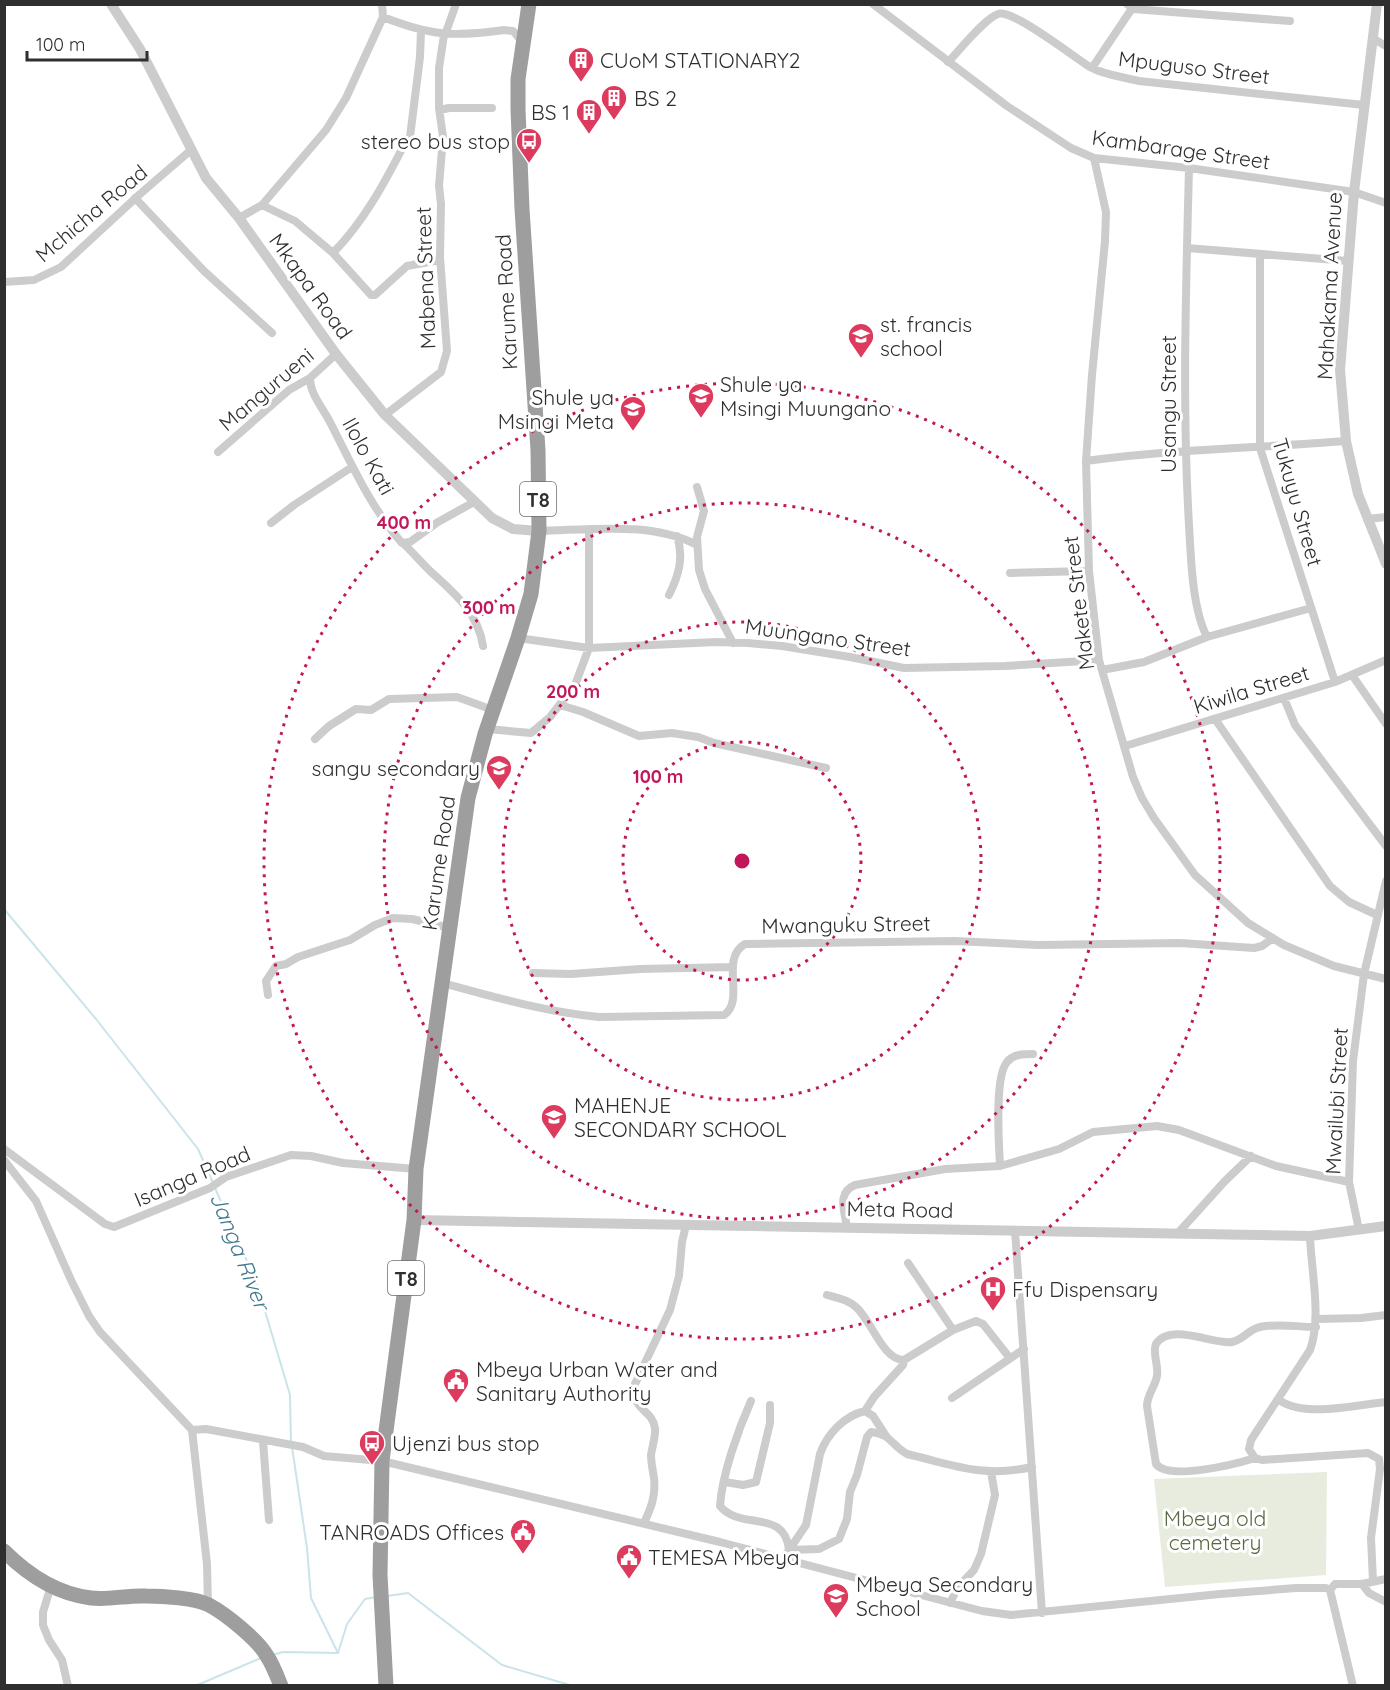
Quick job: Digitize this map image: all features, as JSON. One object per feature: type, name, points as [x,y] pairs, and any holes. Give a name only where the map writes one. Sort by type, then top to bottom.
[{"type":"highway","name":"Karume Road","points":[[443,983],[468,798],[487,729],[531,594],[539,531],[538,450],[522,208],[518,109],[519,78],[529,4]]},
{"type":"highway","name":"T8","points":[[386,1686],[380,1575],[382,1461],[414,1220],[416,1169],[443,983]]},
{"type":"highway","points":[[4,1551],[30,1574],[74,1595],[108,1599],[143,1596],[175,1598],[208,1605],[243,1630],[264,1652],[281,1686]]},
{"type":"street","name":"Mkapa Road","points":[[111,4],[140,49],[206,178],[239,218],[336,354],[385,415],[492,518],[513,529],[539,531]]},
{"type":"street","points":[[239,218],[262,205],[326,130],[346,98],[382,17],[382,4]]},
{"type":"street","name":"Mabena Street","points":[[385,415],[441,372],[445,365],[447,342],[440,260],[439,186],[443,137],[439,109],[439,68],[444,35],[456,4]]},
{"type":"street","name":"Kambarage Street","points":[[873,4],[1007,106],[1071,148],[1094,158],[1189,168],[1354,192],[1386,203]]},
{"type":"street","name":"Mahakama Avenue","points":[[1377,4],[1354,192],[1340,370],[1346,441],[1367,519],[1386,564]]},
{"type":"street","points":[[1092,68],[1132,6],[1290,21]]},
{"type":"street","name":"Mpuguso Street","points":[[948,62],[988,21],[999,13],[1005,13],[1026,23],[1092,68],[1139,81],[1364,105]]},
{"type":"street","points":[[382,17],[444,35],[513,31],[524,44]]},
{"type":"street","points":[[333,254],[371,207],[410,137],[421,30]]},
{"type":"street","points":[[1374,39],[1386,46]]},
{"type":"street","points":[[439,109],[492,108]]},
{"type":"street","name":"Mchicha Road","points":[[4,282],[34,280],[62,267],[135,198],[191,150]]},
{"type":"street","name":"Makete Street","points":[[1094,158],[1106,212],[1086,461],[1089,571],[1099,660],[1133,777],[1142,798],[1195,875],[1248,923],[1284,945],[1334,966],[1386,979]]},
{"type":"street","name":"Usangu Street","points":[[1189,168],[1185,452],[1192,570],[1202,628],[1207,637]]},
{"type":"street","points":[[135,198],[204,271],[272,333]]},
{"type":"street","points":[[262,205],[290,217],[333,254],[373,296],[407,266],[440,260]]},
{"type":"street","points":[[1187,248],[1348,261]]},
{"type":"street","name":"Tukuyu Street","points":[[1260,254],[1260,448],[1335,682]]},
{"type":"street","name":"Mangurueni","points":[[218,452],[289,390],[310,378],[336,354]]},
{"type":"street","name":"Ilolo Kati","points":[[310,378],[314,395],[374,505],[399,540],[470,610],[477,622],[483,646]]},
{"type":"street","points":[[1086,461],[1135,454],[1346,441]]},
{"type":"street","points":[[272,523],[294,505],[352,467]]},
{"type":"street","points":[[697,487],[704,511],[697,544],[699,570],[705,589],[733,643]]},
{"type":"street","points":[[405,544],[474,502]]},
{"type":"street","points":[[1367,519],[1386,517]]},
{"type":"street","points":[[487,729],[531,733],[550,717],[575,685],[589,648],[589,530]]},
{"type":"street","points":[[539,531],[649,530],[677,536],[697,544]]},
{"type":"street","points":[[669,596],[680,563],[681,552],[677,536]]},
{"type":"street","points":[[1010,573],[1089,571]]},
{"type":"street","points":[[1102,670],[1144,662],[1207,637],[1311,608]]},
{"type":"street","name":"Muungano Street","points":[[518,638],[589,648],[733,643],[782,646],[904,668],[1005,666],[1099,660]]},
{"type":"street","name":"Kiwila Street","points":[[1125,746],[1335,682],[1386,660]]},
{"type":"street","points":[[1352,675],[1386,724]]},
{"type":"street","points":[[315,739],[329,726],[356,709],[371,710],[389,699],[457,698],[493,710]]},
{"type":"street","points":[[1284,698],[1295,725],[1386,846]]},
{"type":"street","points":[[560,705],[583,712],[639,736],[672,734],[698,737],[714,743],[826,768]]},
{"type":"street","points":[[1215,719],[1330,886],[1349,902],[1377,915]]},
{"type":"street","name":"Mwailubi Street","points":[[1359,1230],[1349,1182],[1353,1061],[1364,974],[1386,881]]},
{"type":"street","points":[[268,995],[267,981],[276,966],[350,940],[379,923],[393,918],[405,918],[450,928]]},
{"type":"street","name":"Mwanguku Street","points":[[443,983],[556,1012],[579,1015],[598,1017],[724,1015],[729,1011],[732,1003],[733,957],[745,944],[955,941],[1033,945],[1180,943],[1254,948],[1273,939]]},
{"type":"street","points":[[533,973],[571,974],[640,969],[733,967]]},
{"type":"street","points":[[1000,1166],[998,1141],[1002,1070],[1009,1059],[1033,1054]]},
{"type":"street","points":[[848,1228],[843,1194],[846,1188],[945,1169],[1000,1166],[1059,1149],[1093,1132],[1142,1126],[1179,1130],[1276,1166],[1349,1182]]},
{"type":"street","name":"Isanga Road","points":[[4,1149],[105,1224],[114,1227],[210,1188],[226,1177],[291,1155],[311,1156],[343,1163],[416,1169]]},
{"type":"street","points":[[1178,1233],[1251,1156]]},
{"type":"street","points":[[4,1160],[36,1201],[71,1280],[95,1324],[192,1430],[207,1564],[208,1605]]},
{"type":"street","name":"Meta Road","points":[[414,1220],[1310,1236],[1386,1226]]},
{"type":"street","points":[[644,1523],[655,1494],[651,1462],[655,1429],[651,1418],[640,1408],[633,1396],[635,1384],[670,1310],[679,1276],[686,1225]]},
{"type":"street","points":[[1015,1231],[1042,1613]]},
{"type":"street","points":[[1255,1458],[1251,1453],[1250,1444],[1258,1428],[1279,1400],[1310,1350],[1316,1323],[1310,1236]]},
{"type":"street","points":[[908,1263],[953,1330]]},
{"type":"street","points":[[827,1295],[840,1298],[856,1307],[893,1358],[904,1360],[953,1330],[979,1321],[1010,1357]]},
{"type":"street","points":[[1373,1581],[1371,1538],[1383,1460],[1368,1453],[1262,1460],[1255,1458],[1215,1468],[1171,1471],[1158,1467],[1156,1464],[1147,1401],[1157,1376],[1155,1347],[1162,1340],[1180,1334],[1193,1334],[1229,1342],[1261,1327],[1386,1315]]},
{"type":"street","points":[[952,1398],[1023,1349]]},
{"type":"street","points":[[783,1559],[806,1526],[823,1445],[845,1421],[854,1414],[865,1411],[874,1397],[903,1365],[904,1360]]},
{"type":"street","points":[[1279,1400],[1291,1407],[1310,1409],[1386,1402]]},
{"type":"street","points":[[751,1401],[740,1425],[720,1503],[721,1509],[732,1516],[771,1524],[781,1529],[786,1536],[789,1550]]},
{"type":"street","points":[[725,1482],[743,1485],[756,1482],[770,1423],[770,1405]]},
{"type":"street","points":[[865,1411],[873,1416],[886,1436],[907,1454],[969,1470],[1013,1471],[1032,1467]]},
{"type":"street","points":[[192,1430],[206,1429],[303,1447],[324,1456],[382,1461],[644,1523],[982,1611],[1011,1615],[1274,1590],[1313,1587],[1329,1590]]},
{"type":"street","points":[[789,1550],[819,1549],[839,1539],[847,1519],[850,1492],[867,1437],[873,1432],[886,1436]]},
{"type":"street","points":[[263,1441],[269,1520]]},
{"type":"street","points":[[950,1602],[958,1587],[974,1570],[981,1554],[995,1495],[991,1472]]},
{"type":"street","points":[[1329,1590],[1335,1584],[1362,1584],[1386,1579]]},
{"type":"street","points":[[1362,1584],[1370,1593],[1386,1602]]},
{"type":"street","points":[[51,1586],[43,1612],[43,1625],[49,1640],[62,1660],[68,1686]]},
{"type":"street","points":[[1329,1590],[1352,1684]]},
{"type":"green space","name":"Mbeya old cemetery","points":[[1327,1472],[1326,1575],[1165,1587],[1154,1479]]},
{"type":"waterway","name":"Janga River","points":[[4,909],[96,1019],[198,1149],[213,1183]]},
{"type":"waterway","name":"Janga River","points":[[215,1188],[257,1284],[290,1395],[291,1442]]},
{"type":"waterway","name":"Janga River","points":[[292,1447],[307,1548],[311,1598],[338,1653]]},
{"type":"waterway","points":[[387,1596],[408,1593],[502,1665],[573,1686]]},
{"type":"waterway","points":[[338,1653],[347,1624],[365,1599],[376,1597]]},
{"type":"waterway","points":[[272,1655],[283,1652],[338,1653]]},
{"type":"waterway","points":[[195,1686],[261,1658]]},
{"type":"place","name":"CUoM STATIONARY2","points":[[581,83]]},
{"type":"place","name":"BS 2","points":[[614,121]]},
{"type":"place","name":"BS 1","points":[[589,135]]},
{"type":"place","name":"stereo bus stop","points":[[529,164]]},
{"type":"place","name":"st. francis school","points":[[861,359]]},
{"type":"place","name":"Shule ya Msingi Muungano","points":[[701,419]]},
{"type":"place","name":"Shule ya Msingi Meta","points":[[633,432]]},
{"type":"place","name":"sangu secondary","points":[[499,791]]},
{"type":"place","name":"MAHENJE SECONDARY SCHOOL","points":[[554,1140]]},
{"type":"place","name":"Ffu Dispensary","points":[[993,1312]]},
{"type":"place","name":"Mbeya Urban Water and Sanitary Authority","points":[[456,1404]]},
{"type":"place","name":"Ujenzi bus stop","points":[[372,1466]]},
{"type":"place","name":"TANROADS Offices","points":[[523,1555]]},
{"type":"place","name":"TEMESA Mbeya","points":[[629,1580]]},
{"type":"place","name":"Mbeya Secondary School","points":[[836,1619]]}]
